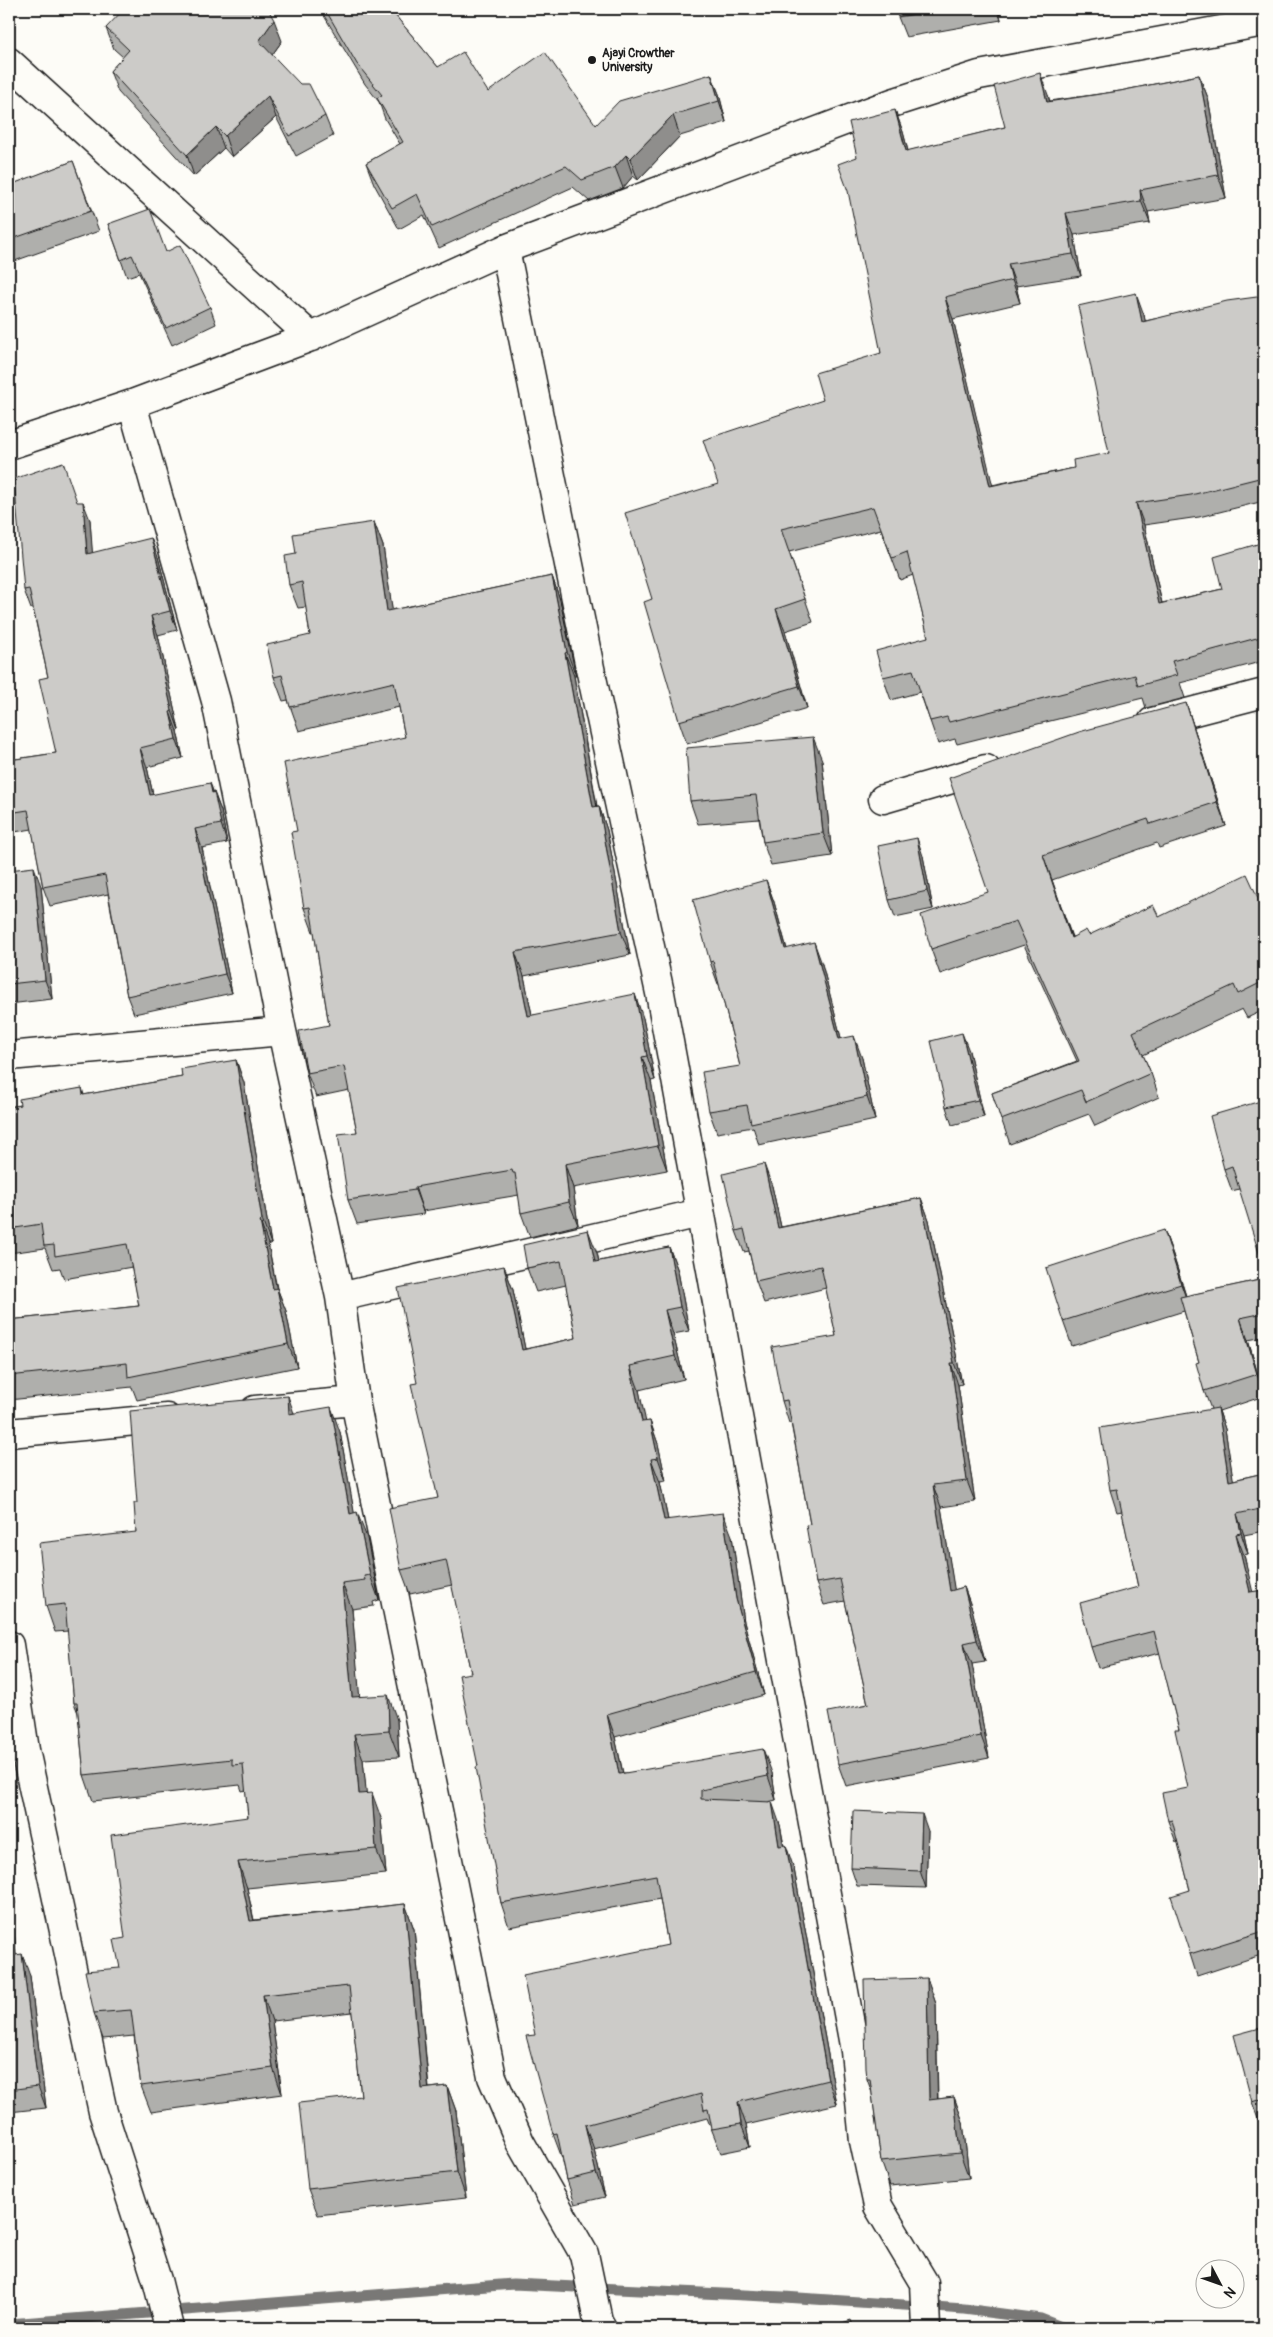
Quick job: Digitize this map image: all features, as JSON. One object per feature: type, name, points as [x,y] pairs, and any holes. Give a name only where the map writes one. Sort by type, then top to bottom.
[{"type":"street","points":[[1210,33],[1229,9]]},
{"type":"street","points":[[9,445],[132,404],[312,337],[505,249],[892,103],[979,75],[1264,22]]},
{"type":"street","points":[[9,62],[312,337]]},
{"type":"street","points":[[505,249],[590,668],[660,993],[855,2050],[864,2141],[878,2206],[924,2284],[926,2328]]},
{"type":"street","points":[[132,404],[216,701],[282,1031],[340,1297],[356,1401],[492,2077],[520,2142],[584,2254],[599,2320]]},
{"type":"street","points":[[1125,729],[1264,693]]},
{"type":"street","points":[[883,799],[1013,761]]},
{"type":"street","points":[[9,1056],[282,1031]]},
{"type":"street","points":[[340,1297],[700,1213]]},
{"type":"street","points":[[227,1413],[356,1401]]},
{"type":"street","points":[[9,1433],[187,1417]]},
{"type":"street","points":[[9,1644],[26,1750],[103,2112],[157,2280],[169,2328]]},
{"type":"building","points":[[124,9],[268,9],[274,20],[259,41],[300,84],[309,84],[325,116],[289,136],[268,96],[225,136],[216,127],[187,155],[110,71],[129,50],[106,28]]},
{"type":"building","points":[[325,9],[390,9],[438,67],[463,52],[488,92],[545,52],[596,125],[619,101],[711,74],[719,101],[673,115],[630,159],[626,155],[615,167],[582,180],[566,166],[432,227],[417,194],[392,208],[366,163],[403,142],[377,98],[382,95],[357,64]]},
{"type":"building","points":[[897,9],[943,9],[898,17]]},
{"type":"building","points":[[1040,73],[1047,102],[1120,91],[1199,75],[1218,175],[1140,190],[1141,201],[1066,213],[1073,254],[1008,264],[1012,280],[945,297],[990,486],[1074,468],[1073,460],[1109,453],[1078,306],[1136,293],[1142,322],[1227,301],[1264,296],[1264,481],[1263,477],[1191,495],[1136,503],[1159,604],[1222,589],[1214,557],[1264,542],[1264,636],[1172,661],[1177,675],[1138,686],[1135,675],[949,722],[947,717],[930,721],[913,670],[883,677],[876,651],[928,637],[907,552],[892,558],[873,507],[781,529],[805,599],[776,609],[799,686],[679,721],[644,602],[652,599],[625,513],[718,484],[703,440],[823,400],[815,373],[881,353],[848,191],[838,164],[857,157],[849,122],[895,110],[906,151],[1005,127],[994,86]]},
{"type":"building","points":[[73,161],[91,211],[9,240],[9,176],[10,185]]},
{"type":"building","points":[[150,209],[166,252],[180,245],[210,307],[166,328],[132,255],[121,260],[108,224]]},
{"type":"building","points":[[63,462],[77,502],[83,502],[87,554],[151,538],[170,611],[151,616],[172,711],[170,712],[176,739],[140,748],[150,795],[210,783],[212,793],[214,792],[221,824],[195,829],[225,974],[127,996],[105,875],[43,887],[28,810],[9,813],[9,760],[56,753],[39,679],[48,677],[29,589],[24,590],[14,479]]},
{"type":"building","points":[[374,522],[387,611],[552,576],[593,807],[599,806],[621,932],[515,952],[528,1016],[635,994],[647,1056],[642,1057],[658,1146],[565,1164],[569,1202],[521,1213],[515,1173],[512,1170],[415,1187],[415,1190],[348,1200],[338,1134],[357,1132],[344,1066],[307,1073],[299,1031],[329,1025],[310,907],[304,908],[291,832],[297,831],[284,763],[405,737],[394,682],[290,707],[282,675],[274,677],[267,645],[310,635],[302,582],[289,585],[285,556],[296,554],[293,534]]},
{"type":"building","points":[[1186,703],[1217,802],[1150,824],[1148,819],[1043,855],[1071,938],[1086,930],[1089,935],[1153,905],[1159,917],[1247,874],[1264,911],[1264,981],[1238,994],[1234,985],[1133,1032],[1151,1073],[1086,1102],[1081,1090],[1001,1120],[992,1093],[1079,1061],[1016,921],[931,949],[921,915],[988,892],[949,778],[1079,732]]},
{"type":"building","points":[[813,737],[823,833],[763,842],[756,795],[690,801],[686,748]]},
{"type":"building","points":[[917,838],[927,891],[889,900],[878,846]]},
{"type":"building","points":[[34,867],[45,980],[9,984],[9,870]]},
{"type":"building","points":[[766,880],[785,949],[814,942],[839,1039],[854,1036],[867,1097],[751,1123],[747,1105],[709,1111],[702,1072],[740,1066],[713,961],[710,962],[693,900]]},
{"type":"building","points":[[962,1033],[978,1100],[946,1107],[931,1041]]},
{"type":"building","points":[[236,1060],[262,1220],[260,1221],[273,1289],[277,1288],[288,1344],[128,1377],[127,1363],[9,1376],[9,1320],[139,1306],[127,1244],[55,1256],[54,1245],[44,1246],[41,1224],[9,1229],[9,1107],[20,1105],[19,1099],[82,1088],[83,1095],[182,1077],[181,1069]]},
{"type":"building","points":[[1264,1100],[1264,1269],[1232,1166],[1224,1169],[1210,1116]]},
{"type":"building","points":[[764,1164],[778,1228],[921,1198],[954,1363],[951,1363],[967,1481],[933,1485],[950,1591],[964,1587],[977,1640],[964,1643],[981,1736],[838,1764],[828,1712],[868,1704],[840,1579],[816,1583],[806,1525],[810,1524],[787,1400],[782,1401],[772,1347],[836,1336],[821,1266],[756,1281],[744,1229],[736,1231],[723,1174]]},
{"type":"building","points":[[588,1230],[595,1262],[669,1247],[680,1307],[665,1310],[675,1356],[630,1366],[642,1422],[650,1421],[658,1458],[651,1459],[664,1520],[723,1513],[736,1599],[756,1672],[607,1714],[619,1774],[763,1749],[768,1776],[701,1790],[701,1799],[772,1802],[779,1846],[786,1845],[828,2080],[738,2102],[741,2124],[712,2129],[708,2109],[704,2110],[701,2094],[585,2125],[596,2173],[567,2180],[557,2133],[553,2134],[526,2036],[535,2035],[523,1975],[668,1945],[656,1875],[501,1903],[476,1767],[478,1766],[459,1675],[471,1673],[446,1560],[401,1570],[389,1508],[438,1498],[411,1384],[417,1383],[398,1288],[504,1266],[522,1350],[576,1338],[561,1261],[527,1268],[523,1245]]},
{"type":"building","points":[[1164,1230],[1181,1284],[1063,1321],[1046,1268]]},
{"type":"building","points":[[1264,1279],[1264,1313],[1240,1318],[1257,1374],[1204,1391],[1196,1363],[1199,1362],[1180,1297]]},
{"type":"building","points":[[288,1396],[289,1414],[331,1407],[350,1514],[357,1512],[370,1575],[364,1576],[365,1580],[342,1583],[352,1697],[388,1695],[389,1731],[354,1734],[359,1794],[372,1793],[376,1849],[238,1862],[250,1921],[405,1904],[422,2089],[447,2086],[457,2172],[308,2189],[299,2103],[361,2096],[349,1986],[263,1995],[273,2068],[141,2086],[131,2010],[94,2013],[85,1971],[120,1968],[114,1940],[125,1938],[111,1835],[248,1817],[243,1764],[232,1765],[232,1759],[84,1775],[77,1703],[74,1703],[65,1604],[46,1606],[39,1543],[136,1532],[134,1503],[137,1503],[130,1411]]},
{"type":"building","points":[[1218,1408],[1229,1481],[1264,1473],[1264,1508],[1237,1514],[1241,1533],[1236,1534],[1250,1592],[1264,1590],[1264,1646],[1261,1646],[1264,1658],[1264,1931],[1190,1954],[1171,1896],[1190,1890],[1172,1820],[1168,1821],[1162,1793],[1188,1788],[1175,1730],[1179,1730],[1154,1631],[1091,1647],[1080,1603],[1138,1587],[1117,1489],[1110,1490],[1100,1428]]},
{"type":"building","points":[[853,1811],[922,1814],[920,1871],[851,1868]]},
{"type":"building","points":[[22,1954],[38,2086],[9,2090],[9,1956]]},
{"type":"building","points":[[927,1978],[929,2100],[954,2097],[960,2153],[881,2161],[870,2079],[867,2079],[864,1980]]},
{"type":"building","points":[[1264,2027],[1264,2098],[1252,2102],[1234,2035]]},
{"type":"building","points":[[851,2320],[854,2328],[827,2328]]},
{"type":"waterway","points":[[9,2324],[513,2284],[784,2297],[964,2309],[1041,2319],[1064,2328]]},
{"type":"place","name":"Ajayi Crowther University","points":[[592,60]]}]
